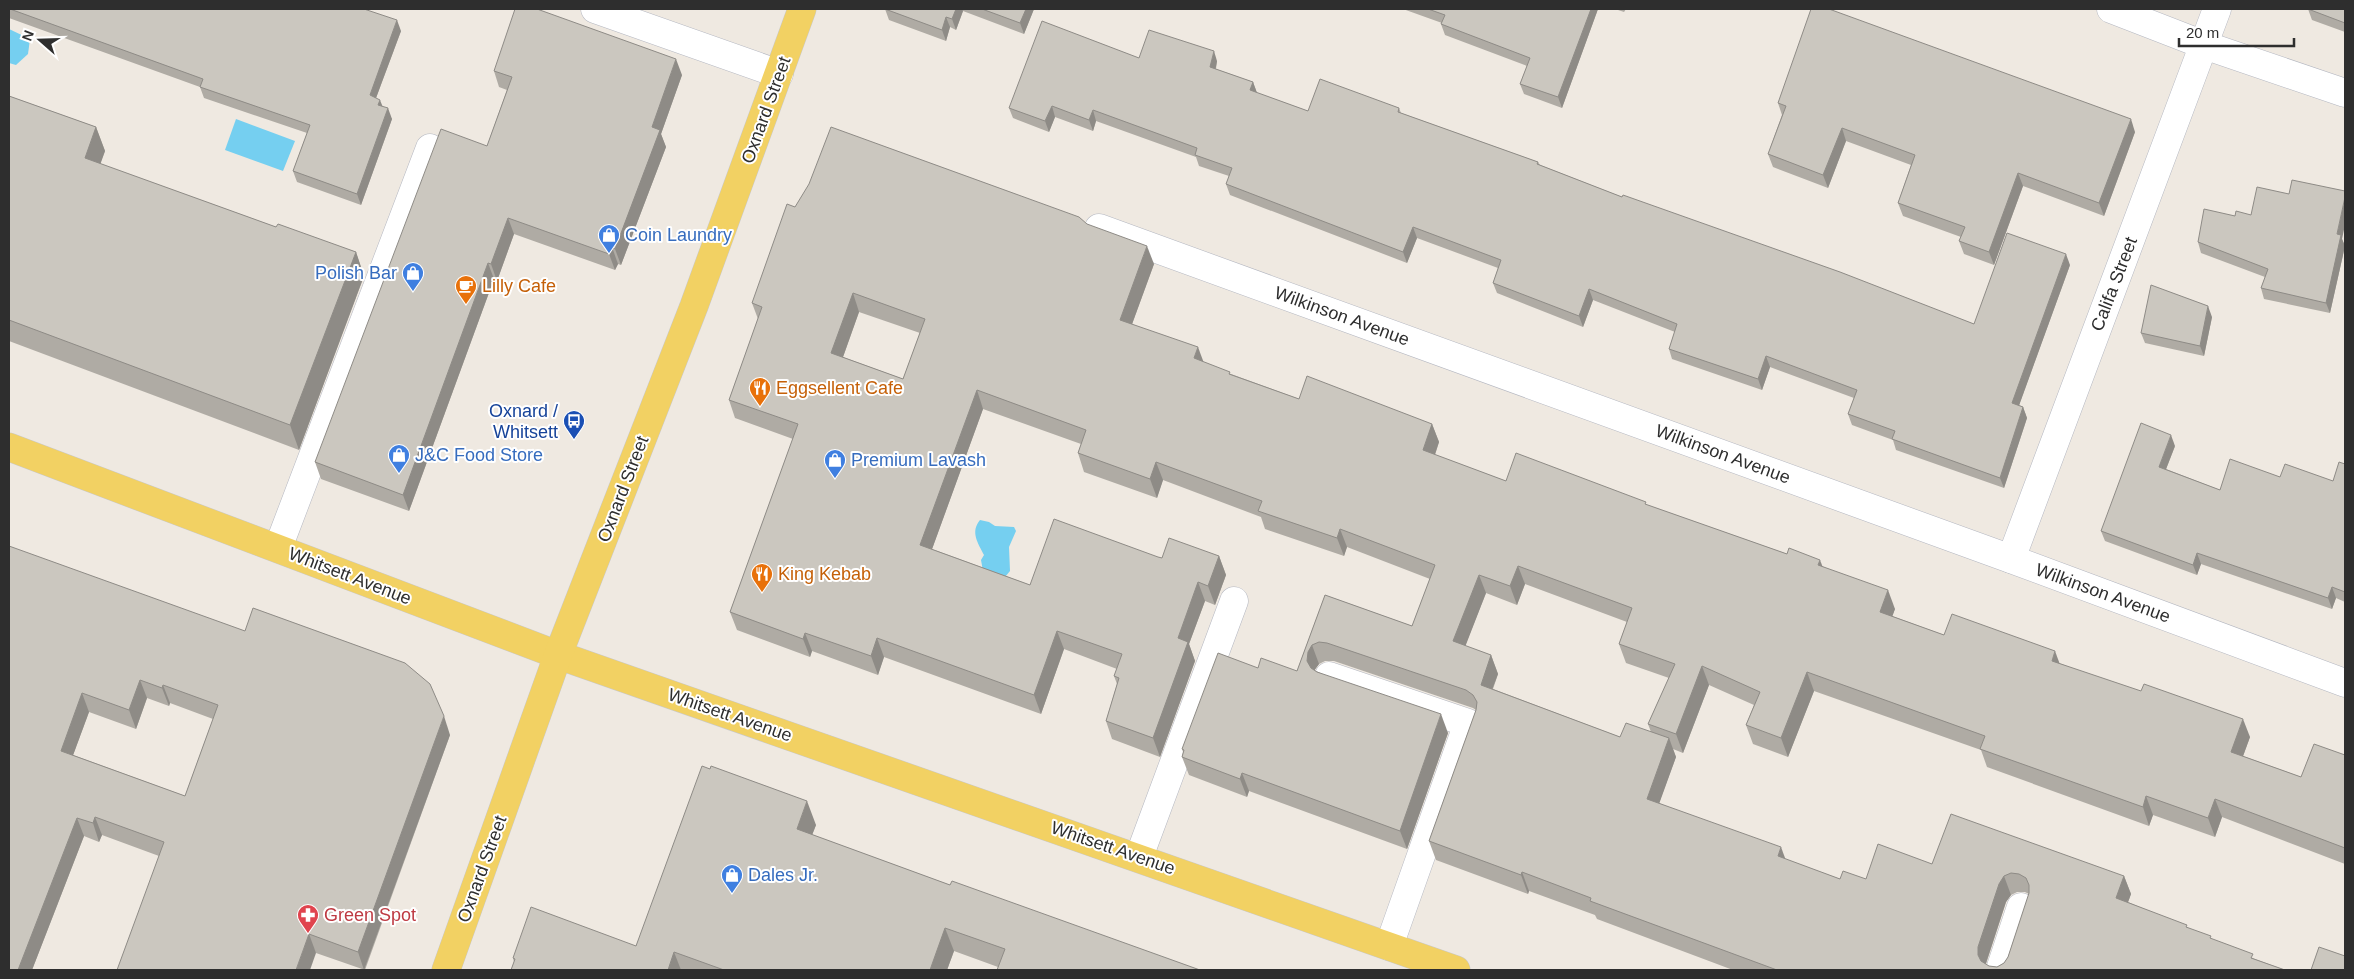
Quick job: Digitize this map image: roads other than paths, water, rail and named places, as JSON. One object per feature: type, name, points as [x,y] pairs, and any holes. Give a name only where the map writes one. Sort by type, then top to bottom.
[{"type":"main road","name":"Oxnard Street","points":[[446,970],[558,655],[694,306],[802,9]]},
{"type":"main road","name":"Whitsett Avenue","points":[[9,447],[558,655],[1139,857],[1456,970]]},
{"type":"street","points":[[595,9],[779,74]]},
{"type":"street","points":[[2112,9],[2204,45],[2345,93]]},
{"type":"street","name":"Califa Street","points":[[2011,558],[2217,9]]},
{"type":"street","points":[[278,548],[430,148]]},
{"type":"street","name":"Wilkinson Avenue","points":[[1099,228],[2011,558],[2345,683]]},
{"type":"street","points":[[1139,857],[1234,601]]},
{"type":"street","points":[[1329,676],[1468,724],[1389,946]]},
{"type":"street","points":[[2000,970],[2021,906]]},
{"type":"water","points":[[9,29],[30,39],[28,54],[16,65],[9,63]]},
{"type":"water","points":[[236,119],[295,141],[283,171],[225,150]]},
{"type":"water","points":[[980,520],[995,526],[1014,527],[1016,531],[1009,547],[1010,571],[1005,577],[983,571],[981,560],[984,555],[977,542],[975,533]]},
{"type":"place","name":"Coin Laundry","points":[[609,254]]},
{"type":"place","name":"Polish Bar","points":[[413,292]]},
{"type":"place","name":"Lilly Cafe","points":[[466,305]]},
{"type":"place","name":"Eggsellent Cafe","points":[[760,407]]},
{"type":"place","name":"Oxnard / Whitsett","points":[[574,440]]},
{"type":"place","name":"J&C Food Store","points":[[399,474]]},
{"type":"place","name":"Premium Lavash","points":[[835,479]]},
{"type":"place","name":"King Kebab","points":[[762,593]]},
{"type":"place","name":"Dales Jr.","points":[[732,894]]},
{"type":"place","name":"Green Spot","points":[[308,934]]}]
